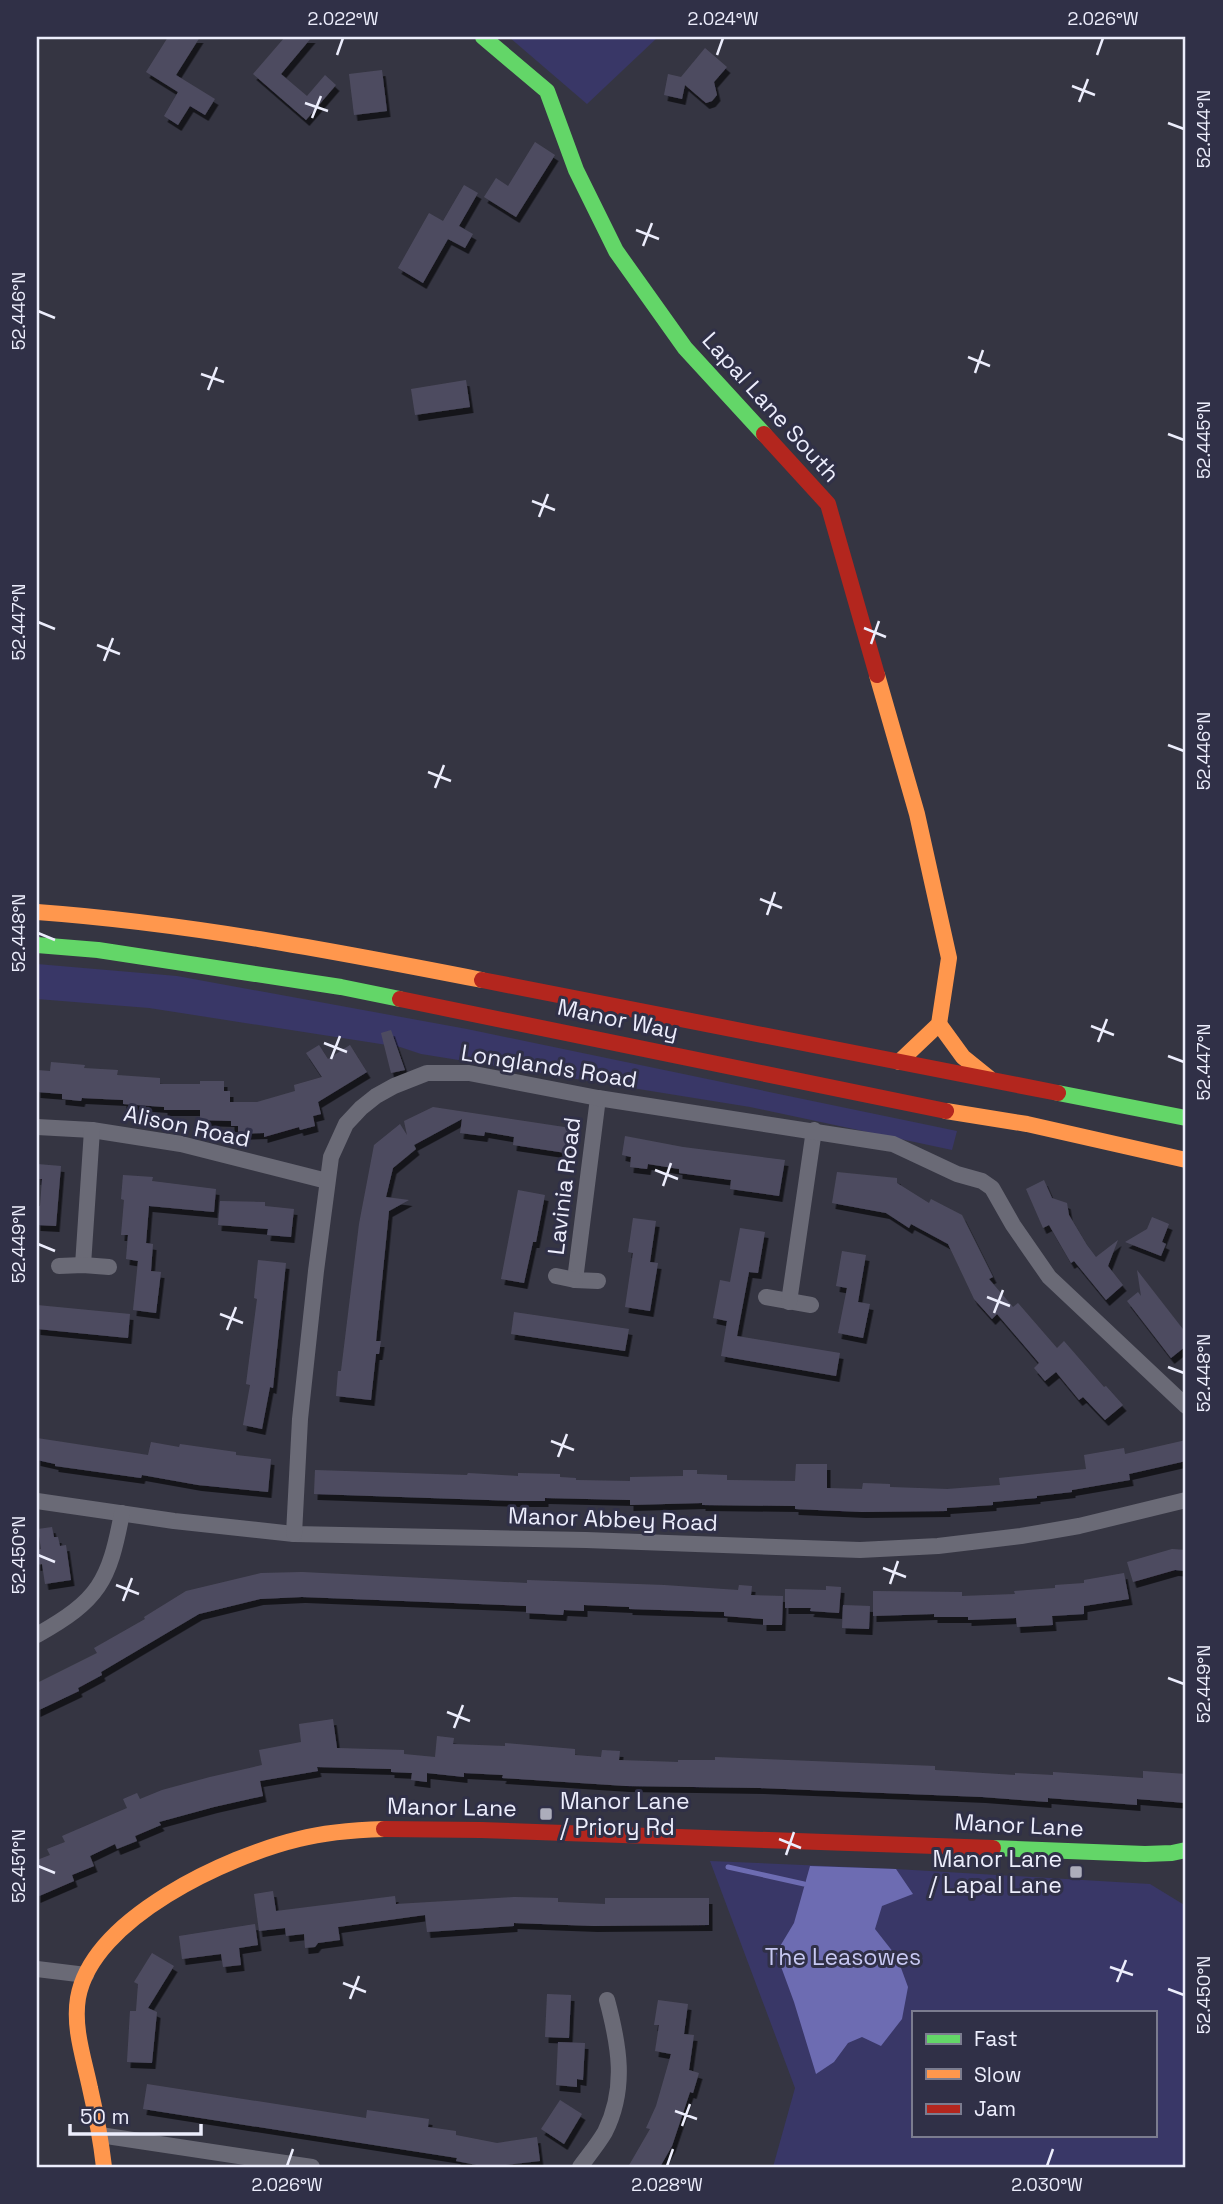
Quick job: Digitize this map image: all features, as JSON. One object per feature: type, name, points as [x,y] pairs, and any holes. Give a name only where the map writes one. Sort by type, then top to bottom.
[{"type":"main road","name":"Lapal Lane South","points":[[483,37],[547,91],[576,170],[616,251],[685,348],[828,504],[917,814],[949,958],[939,1024]]},
{"type":"main road","name":"Manor Way","points":[[37,912],[117,917],[333,951],[1186,1118]]},
{"type":"main road","name":"Manor Way","points":[[37,945],[98,950],[341,987],[971,1116],[1027,1124],[1186,1160]]},
{"type":"main road","points":[[899,1062],[939,1024],[963,1057],[990,1080]]},
{"type":"main road","name":"Manor Lane","points":[[104,2167],[100,2135],[79,2038],[78,2000],[86,1975],[99,1954],[138,1914],[216,1868],[272,1845],[304,1837],[373,1829],[477,1829],[1144,1854],[1186,1850]]},
{"type":"street","name":"Longlands Road","points":[[294,1534],[300,1419],[331,1157],[346,1124],[353,1116],[376,1096],[426,1073],[469,1073],[598,1098],[893,1144],[957,1174],[982,1181],[992,1188],[1013,1226],[1049,1277],[1186,1406]]},
{"type":"street","name":"Lavinia Road","points":[[575,1280],[598,1098]]},
{"type":"street","name":"Alison Road","points":[[37,1127],[92,1130],[181,1144],[327,1181]]},
{"type":"street","points":[[83,1265],[92,1130]]},
{"type":"street","points":[[789,1302],[814,1130]]},
{"type":"street","points":[[59,1266],[108,1267]]},
{"type":"street","name":"Lavinia Road","points":[[556,1276],[598,1281]]},
{"type":"street","points":[[766,1297],[811,1305]]},
{"type":"street","name":"Manor Abbey Road","points":[[37,1501],[174,1521],[294,1534],[586,1540],[860,1550],[938,1546],[1021,1536],[1079,1526],[1186,1500]]},
{"type":"street","points":[[37,1635],[89,1599],[101,1585],[114,1553],[122,1513]]},
{"type":"street","points":[[37,1969],[86,1975]]},
{"type":"street","points":[[580,2167],[605,2132],[621,2073],[607,2000]]},
{"type":"street","points":[[100,2135],[312,2167]]},
{"type":"green space","points":[[509,37],[658,37],[587,104]]},
{"type":"green space","points":[[37,964],[177,976],[467,1029],[957,1131],[952,1150],[750,1107],[421,1054],[400,1047],[149,1008],[37,999]]},
{"type":"green space","name":"The Leasowes","points":[[710,1861],[1150,1884],[1186,1906],[1186,2167],[773,2167],[795,2088]]},
{"type":"shaded area","points":[[810,1866],[896,1869],[913,1894],[882,1906],[875,1929],[897,1957],[908,1987],[902,2019],[881,2046],[862,2037],[848,2043],[834,2062],[816,2074],[776,1953],[794,1923]]},
{"type":"building","points":[[168,37],[200,37],[176,75],[215,99],[205,115],[190,106],[178,125],[164,116],[178,92],[146,72]]},
{"type":"building","points":[[285,37],[312,37],[281,74],[307,96],[325,75],[336,85],[306,120],[253,74]]},
{"type":"building","points":[[705,48],[727,67],[714,82],[717,95],[712,101],[706,103],[685,85],[682,99],[664,95],[668,74],[681,77]]},
{"type":"building","points":[[382,70],[387,111],[354,115],[349,74]]},
{"type":"building","points":[[535,142],[555,155],[516,217],[484,197],[496,178],[508,186]]},
{"type":"building","points":[[464,185],[478,193],[459,226],[473,234],[465,248],[448,239],[423,283],[398,268],[429,213],[443,221]]},
{"type":"building","points":[[466,380],[470,407],[415,415],[411,389]]},
{"type":"building","points":[[391,1030],[405,1070],[391,1073],[381,1033]]},
{"type":"building","points":[[319,1045],[328,1059],[350,1045],[367,1072],[318,1102],[321,1114],[313,1116],[315,1126],[300,1130],[299,1127],[264,1137],[264,1133],[238,1134],[238,1126],[231,1126],[231,1121],[200,1120],[200,1110],[164,1110],[164,1107],[123,1104],[123,1100],[62,1099],[62,1094],[37,1092],[37,1070],[50,1071],[51,1062],[118,1070],[117,1075],[160,1078],[160,1084],[224,1081],[224,1091],[230,1091],[230,1102],[257,1102],[295,1091],[294,1085],[322,1077],[306,1053]]},
{"type":"building","points":[[433,1107],[571,1128],[566,1153],[513,1145],[514,1137],[485,1132],[484,1136],[460,1133],[462,1119],[414,1145],[416,1149],[393,1168],[386,1197],[409,1200],[389,1211],[376,1341],[381,1341],[379,1354],[376,1354],[371,1400],[336,1396],[359,1224],[374,1145],[400,1124],[407,1135],[404,1121]]},
{"type":"building","points":[[625,1136],[683,1147],[785,1160],[779,1196],[730,1189],[731,1180],[679,1173],[679,1169],[648,1164],[647,1169],[630,1167],[631,1157],[622,1155]]},
{"type":"building","points":[[37,1164],[61,1166],[56,1226],[37,1225],[42,1179],[37,1179]]},
{"type":"building","points":[[837,1172],[897,1178],[897,1183],[929,1203],[931,1199],[962,1215],[993,1277],[989,1279],[1013,1307],[1018,1303],[1057,1348],[1064,1341],[1123,1405],[1105,1420],[1083,1397],[1079,1400],[1056,1372],[1045,1381],[1034,1368],[1039,1363],[997,1314],[992,1319],[974,1299],[948,1244],[911,1224],[909,1228],[886,1213],[832,1203]]},
{"type":"building","points":[[123,1175],[153,1177],[152,1181],[216,1189],[214,1212],[149,1206],[146,1243],[153,1244],[151,1271],[161,1272],[156,1313],[133,1310],[138,1261],[126,1259],[128,1235],[121,1235]]},
{"type":"building","points":[[1044,1180],[1052,1198],[1067,1203],[1069,1215],[1096,1257],[1118,1240],[1108,1266],[1123,1285],[1106,1300],[1074,1261],[1071,1263],[1049,1225],[1043,1228],[1026,1189]]},
{"type":"building","points":[[518,1190],[545,1195],[536,1242],[533,1242],[524,1283],[501,1279]]},
{"type":"building","points":[[220,1201],[265,1202],[265,1206],[294,1209],[291,1237],[267,1235],[268,1229],[218,1225]]},
{"type":"building","points":[[1152,1217],[1169,1224],[1162,1242],[1166,1244],[1161,1256],[1125,1242],[1147,1229]]},
{"type":"building","points":[[633,1218],[656,1221],[650,1262],[658,1263],[650,1311],[625,1307],[633,1253],[628,1252]]},
{"type":"building","points":[[740,1228],[765,1232],[758,1273],[749,1272],[737,1336],[840,1353],[836,1376],[721,1356],[727,1321],[713,1318],[720,1280],[730,1282]]},
{"type":"building","points":[[842,1251],[866,1255],[858,1302],[870,1304],[863,1338],[838,1333],[847,1288],[836,1286]]},
{"type":"building","points":[[258,1260],[286,1263],[273,1388],[270,1387],[262,1429],[243,1425],[250,1385],[246,1384],[257,1299],[254,1298]]},
{"type":"building","points":[[1137,1270],[1186,1333],[1186,1346],[1171,1358],[1127,1301],[1138,1292],[1141,1296]]},
{"type":"building","points":[[37,1305],[130,1314],[128,1338],[37,1329]]},
{"type":"building","points":[[514,1312],[629,1329],[625,1351],[511,1334]]},
{"type":"building","points":[[37,1438],[148,1455],[151,1442],[271,1459],[268,1492],[55,1466],[37,1460]]},
{"type":"building","points":[[1186,1440],[1186,1461],[1129,1474],[1130,1480],[1037,1498],[993,1502],[993,1505],[947,1508],[947,1511],[862,1512],[795,1509],[795,1506],[702,1503],[630,1505],[630,1500],[545,1498],[545,1501],[515,1501],[314,1494],[315,1470],[518,1476],[518,1473],[560,1474],[560,1477],[576,1480],[630,1481],[630,1477],[683,1476],[683,1470],[697,1470],[697,1474],[727,1475],[727,1480],[795,1481],[796,1464],[827,1464],[827,1488],[862,1489],[863,1483],[947,1489],[1000,1485],[999,1478],[1086,1469],[1084,1455],[1124,1448],[1125,1454]]},
{"type":"building","points":[[52,1527],[60,1546],[66,1545],[71,1580],[45,1584],[42,1564],[37,1565],[37,1550],[41,1549],[38,1529]]},
{"type":"building","points":[[1172,1549],[1186,1550],[1186,1571],[1175,1570],[1133,1582],[1127,1562]]},
{"type":"building","points":[[302,1572],[738,1590],[739,1585],[752,1586],[751,1595],[783,1596],[782,1625],[763,1625],[763,1619],[724,1616],[724,1612],[629,1607],[584,1605],[584,1611],[564,1610],[563,1615],[526,1613],[526,1606],[302,1597],[260,1599],[199,1614],[101,1672],[102,1675],[78,1688],[79,1691],[37,1711],[37,1683],[97,1653],[94,1648],[145,1619],[144,1617],[186,1591],[261,1573]]},
{"type":"building","points":[[1124,1573],[1129,1599],[1084,1606],[1084,1614],[1052,1616],[1053,1625],[1017,1627],[1016,1618],[968,1620],[968,1617],[934,1617],[934,1614],[873,1616],[873,1591],[962,1592],[962,1596],[1015,1594],[1014,1591],[1055,1588],[1055,1585],[1084,1583],[1084,1580]]},
{"type":"building","points":[[826,1586],[841,1587],[839,1613],[810,1611],[811,1608],[785,1608],[785,1589],[826,1590]]},
{"type":"building","points":[[843,1605],[870,1606],[869,1629],[842,1628]]},
{"type":"building","points":[[333,1719],[337,1748],[404,1750],[404,1754],[435,1757],[437,1736],[454,1738],[453,1744],[505,1746],[505,1743],[575,1749],[575,1755],[601,1757],[602,1750],[620,1751],[619,1760],[678,1762],[715,1760],[715,1757],[935,1766],[935,1770],[1015,1775],[1053,1775],[1053,1772],[1143,1778],[1143,1771],[1186,1774],[1186,1803],[1137,1799],[1137,1805],[1048,1798],[1048,1802],[760,1788],[626,1786],[464,1773],[464,1777],[427,1773],[427,1782],[411,1780],[412,1773],[391,1772],[391,1769],[317,1767],[318,1771],[260,1781],[263,1796],[159,1822],[161,1825],[135,1836],[137,1841],[117,1849],[115,1844],[90,1856],[94,1866],[72,1875],[74,1881],[37,1897],[37,1860],[50,1855],[47,1849],[65,1842],[62,1836],[127,1808],[123,1799],[137,1793],[140,1799],[162,1790],[262,1765],[259,1750],[301,1742],[299,1724]]},
{"type":"building","points":[[273,1891],[276,1911],[395,1896],[396,1904],[514,1897],[558,1898],[558,1902],[605,1904],[605,1898],[709,1898],[709,1925],[594,1926],[514,1923],[514,1926],[427,1932],[425,1915],[338,1927],[340,1940],[305,1948],[304,1934],[286,1936],[285,1928],[259,1931],[254,1894]]},
{"type":"building","points":[[255,1924],[258,1945],[239,1948],[241,1965],[223,1967],[221,1954],[182,1959],[179,1936]]},
{"type":"building","points":[[152,1953],[174,1966],[148,2008],[157,2012],[152,2063],[127,2062],[130,2011],[136,2011],[138,1984],[134,1982]]},
{"type":"building","points":[[547,1994],[571,1995],[569,2038],[545,2037]]},
{"type":"building","points":[[658,2000],[688,2004],[684,2034],[694,2035],[689,2070],[699,2073],[672,2146],[660,2167],[628,2167],[650,2129],[646,2128],[656,2106],[671,2054],[655,2051],[659,2025],[654,2025]]},
{"type":"building","points":[[558,2042],[585,2043],[583,2080],[577,2079],[577,2087],[556,2085]]},
{"type":"building","points":[[147,2084],[366,2118],[367,2110],[429,2119],[428,2127],[456,2131],[456,2135],[497,2143],[537,2137],[540,2161],[487,2167],[456,2161],[457,2158],[143,2109]]},
{"type":"building","points":[[560,2100],[582,2114],[564,2144],[541,2129]]},
{"type":"waterway","points":[[728,1867],[804,1884]]},
{"type":"traffic: fast","points":[[483,37],[547,91],[576,170],[616,251],[685,348],[764,434]]},
{"type":"traffic: fast","points":[[37,945],[98,950],[341,987],[400,999]]},
{"type":"traffic: fast","points":[[1058,1093],[1186,1118]]},
{"type":"traffic: fast","points":[[993,1848],[1145,1854],[1186,1850]]},
{"type":"traffic: slow","points":[[877,675],[917,814],[949,958],[939,1024],[899,1062]]},
{"type":"traffic: slow","points":[[37,912],[205,931],[482,980]]},
{"type":"traffic: slow","points":[[939,1024],[963,1057],[989,1078]]},
{"type":"traffic: slow","points":[[946,1111],[1027,1124],[1186,1160]]},
{"type":"traffic: slow","points":[[104,2167],[80,2043],[77,2009],[78,1998],[89,1969],[108,1942],[135,1917],[167,1895],[236,1860],[270,1847],[309,1837],[384,1829]]},
{"type":"traffic: jam","points":[[764,434],[828,504],[877,675]]},
{"type":"traffic: jam","points":[[482,980],[1058,1093]]},
{"type":"traffic: jam","points":[[400,999],[946,1111]]},
{"type":"traffic: jam","points":[[384,1829],[993,1848]]},
{"type":"place","name":"Manor Lane / Priory Rd","points":[[546,1814]]},
{"type":"place","name":"Manor Lane / Lapal Lane","points":[[1076,1872]]}]
